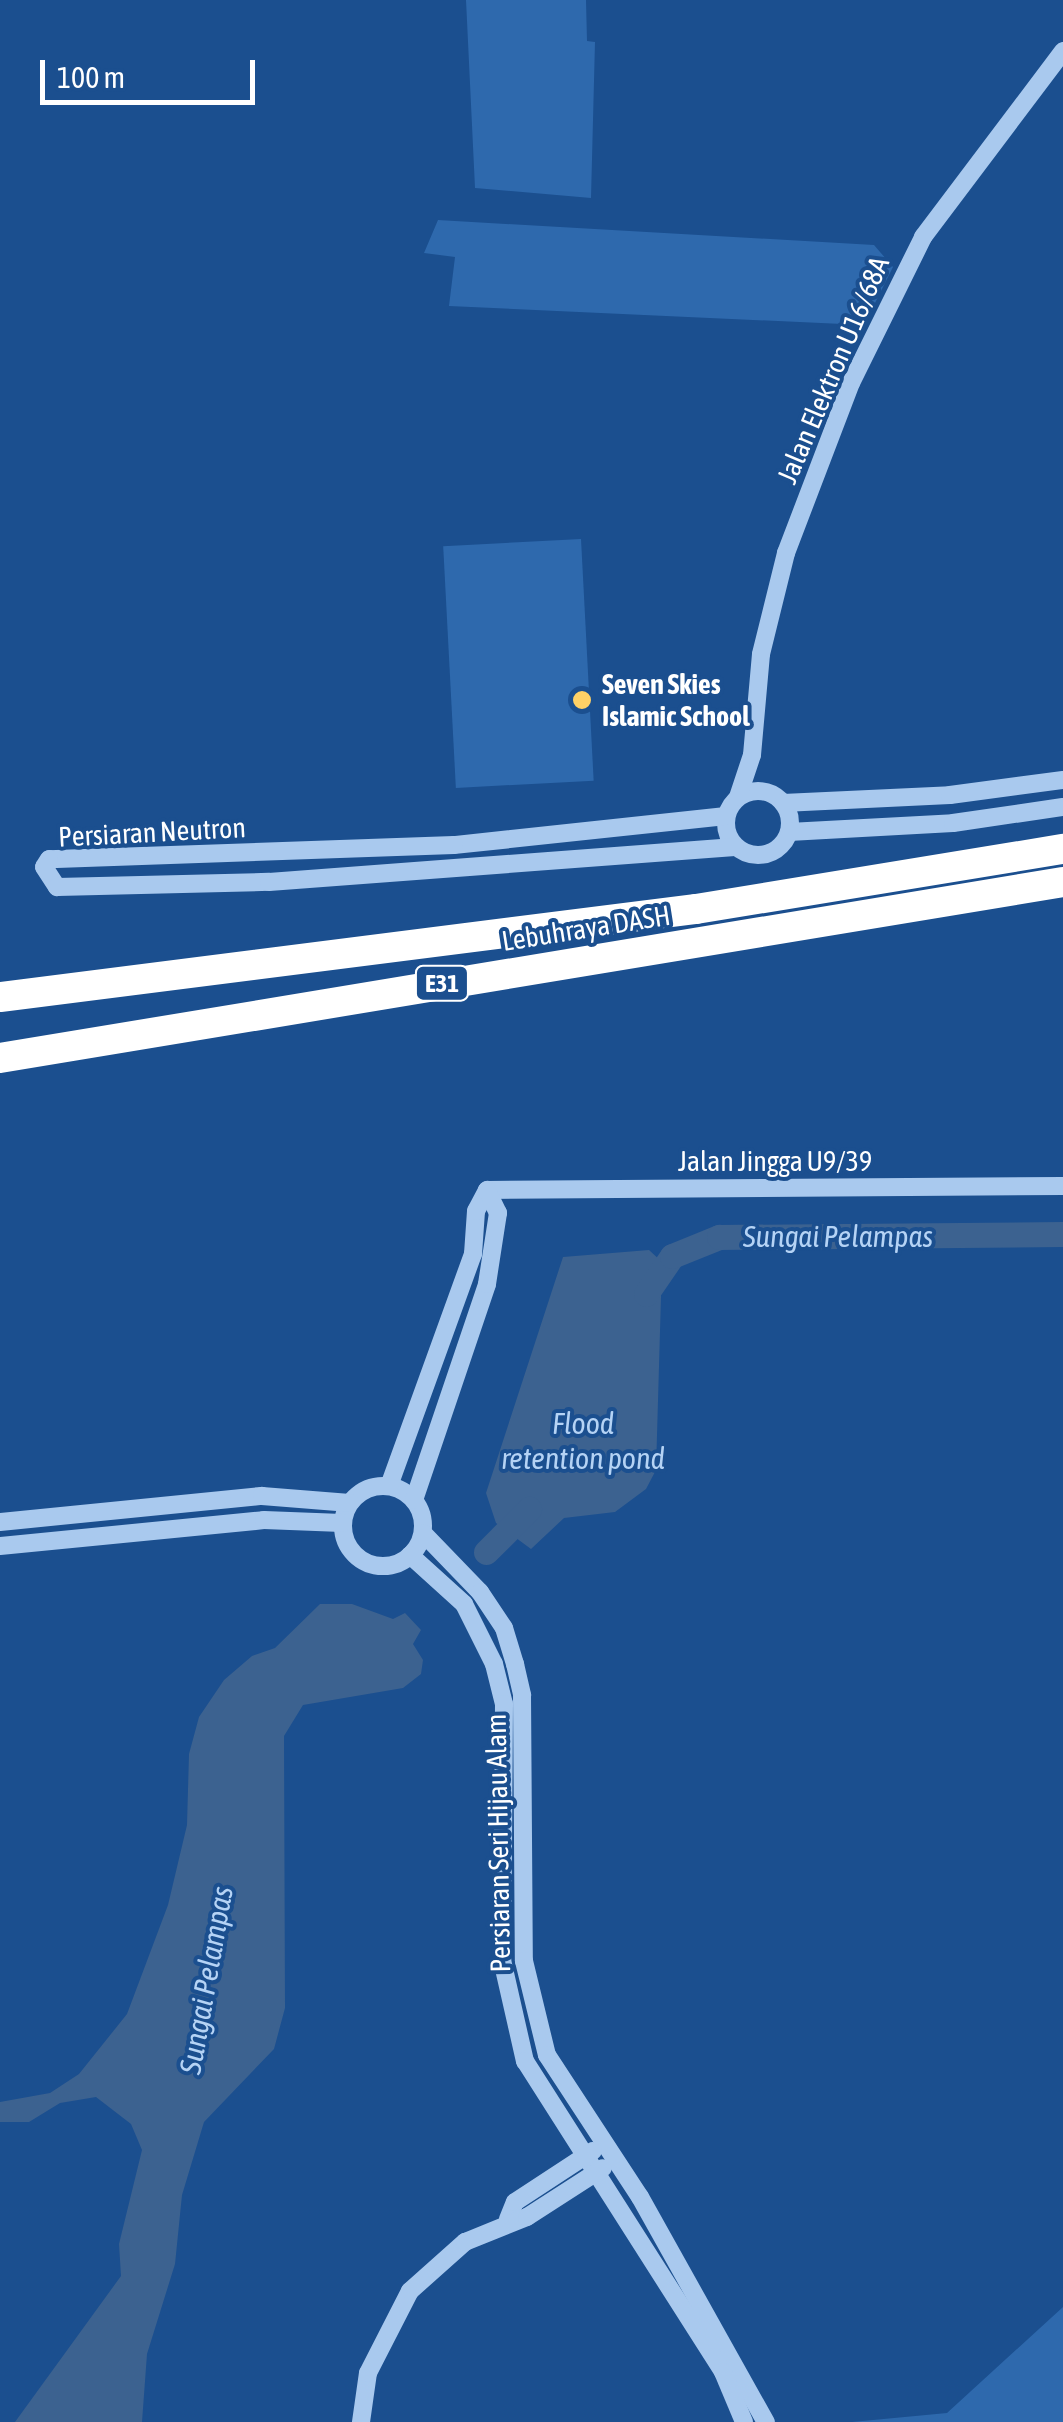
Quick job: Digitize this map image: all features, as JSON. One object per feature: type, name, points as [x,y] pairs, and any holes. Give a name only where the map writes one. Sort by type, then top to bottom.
[{"type":"highway","name":"Lebuhraya DASH","points":[[0,996],[883,882],[1063,849]]},
{"type":"highway","name":"Lebuhraya DASH","points":[[0,1058],[1063,882]]},
{"type":"street","name":"Jalan Elektron U16/68A","points":[[738,797],[752,755],[761,654],[786,553],[851,384],[922,237],[1063,51]]},
{"type":"street","points":[[752,755],[777,798],[790,832]]},
{"type":"street","points":[[1063,780],[950,795],[738,797],[726,816],[735,847],[766,855],[790,832],[953,823],[1063,807]]},
{"type":"street","name":"Persiaran Neutron","points":[[726,816],[454,845],[49,859],[44,866],[56,887],[269,882],[735,847]]},
{"type":"street","name":"Jalan Jingga U9/39","points":[[487,1190],[1063,1186]]},
{"type":"street","points":[[390,1486],[473,1254],[476,1211],[487,1190]]},
{"type":"street","points":[[414,1500],[390,1486],[363,1490],[350,1503],[342,1523],[359,1559],[386,1566],[410,1555],[423,1533],[414,1500],[487,1284],[498,1213],[487,1190]]},
{"type":"street","points":[[0,1522],[262,1496],[350,1503]]},
{"type":"street","points":[[0,1546],[264,1520],[342,1523]]},
{"type":"street","name":"Persiaran Seri Hijau Alam","points":[[423,1533],[480,1592],[504,1628],[515,1664],[522,1695],[524,1960],[547,2055],[649,2213],[766,2422]]},
{"type":"street","name":"Persiaran Seri Hijau Alam","points":[[410,1555],[464,1604],[494,1664],[504,1704],[505,1979],[525,2060],[723,2372],[744,2422]]},
{"type":"street","points":[[558,2174],[567,2129]]},
{"type":"street","points":[[508,2219],[515,2202],[602,2145]]},
{"type":"street","points":[[360,2422],[368,2374],[410,2290],[450,2252],[508,2219],[528,2217],[613,2161]]},
{"type":"street","points":[[570,2190],[614,2198]]},
{"type":"shaded area","points":[[466,0],[586,0],[587,41],[595,42],[591,198],[475,188]]},
{"type":"shaded area","points":[[438,220],[874,245],[893,267],[864,325],[449,306],[455,257],[424,253]]},
{"type":"shaded area","points":[[581,539],[594,781],[456,788],[443,546]]},
{"type":"shaded area","points":[[1063,2307],[1063,2422],[852,2422],[947,2413]]},
{"type":"water","name":"Flood retention pond","points":[[649,1250],[662,1262],[656,1470],[646,1489],[615,1512],[564,1518],[531,1549],[496,1523],[486,1493],[563,1257]]},
{"type":"water","points":[[320,1604],[352,1604],[393,1619],[405,1613],[421,1630],[413,1644],[423,1660],[421,1674],[403,1688],[303,1705],[284,1736],[285,2008],[274,2049],[204,2122],[182,2195],[175,2264],[147,2354],[142,2422],[15,2422],[121,2276],[119,2244],[142,2150],[131,2124],[96,2097],[60,2103],[29,2122],[0,2122],[0,2102],[50,2093],[79,2074],[127,2014],[168,1905],[187,1825],[189,1754],[199,1717],[224,1680],[252,1656],[275,1648]]},
{"type":"waterway","name":"Sungai Pelampas","points":[[646,1294],[672,1256],[719,1237],[1063,1234]]},
{"type":"waterway","name":"Sungai Pelampas","points":[[486,1552],[529,1509]]},
{"type":"place","name":"Seven Skies Islamic School","points":[[582,700]]}]
